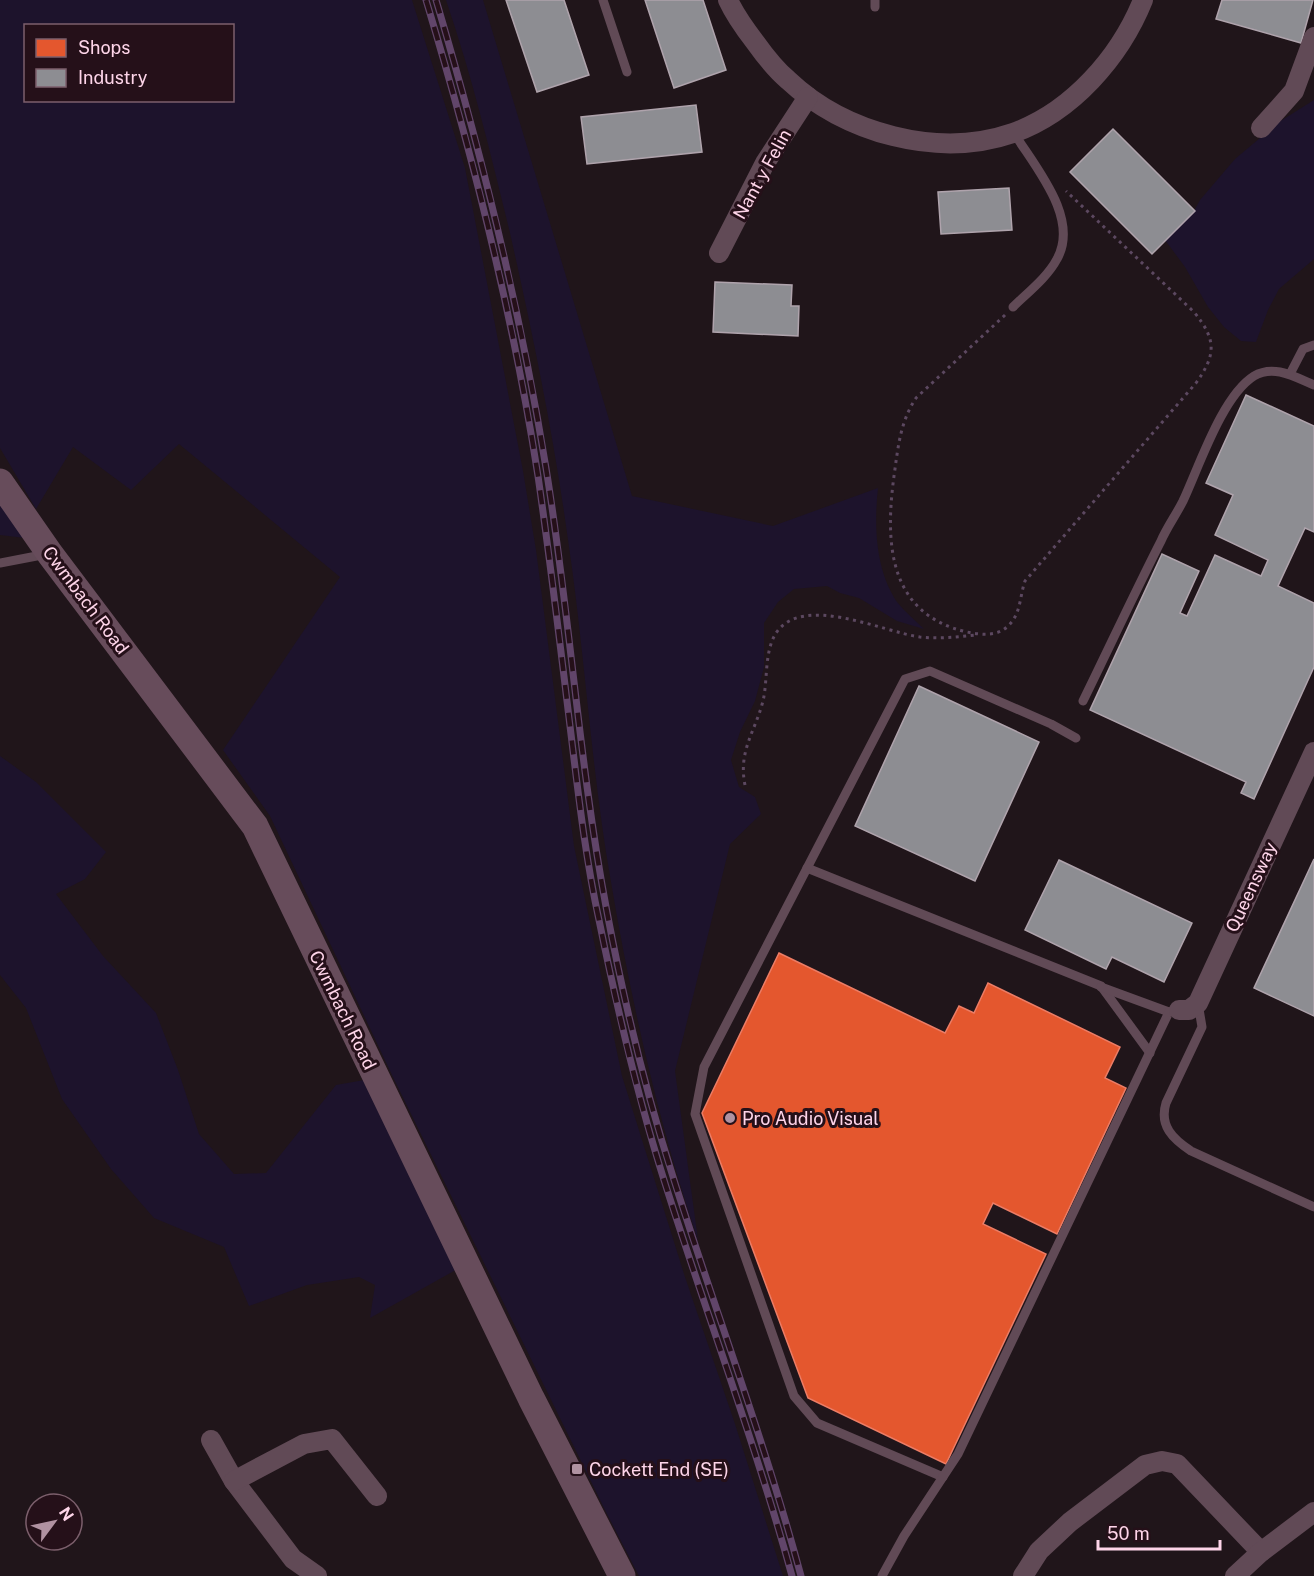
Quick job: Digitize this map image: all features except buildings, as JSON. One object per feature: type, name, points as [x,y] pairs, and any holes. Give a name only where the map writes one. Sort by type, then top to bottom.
[{"type":"main road","name":"Cwmbach Road","points":[[0,482],[50,554],[255,826],[531,1398],[622,1576]]},
{"type":"street","points":[[728,0],[769,61],[788,81],[808,97],[856,123],[895,136],[922,142],[962,143],[990,140],[1014,133],[1061,107],[1084,88],[1106,64],[1127,35],[1143,0]]},
{"type":"street","points":[[1261,128],[1294,91],[1314,37]]},
{"type":"street","name":"Nant y Felin","points":[[719,253],[765,163],[808,97]]},
{"type":"street","name":"Queensway","points":[[1198,1003],[1314,752]]},
{"type":"street","points":[[1174,1011],[1189,1010],[1198,1003]]},
{"type":"street","points":[[234,1481],[304,1444],[332,1439],[377,1496]]},
{"type":"street","points":[[211,1440],[234,1481],[293,1559],[317,1576]]},
{"type":"street","points":[[1023,1576],[1039,1551],[1070,1522],[1145,1465],[1162,1461],[1177,1464],[1262,1552]]},
{"type":"street","points":[[1235,1576],[1314,1512]]},
{"type":"lane","points":[[603,0],[627,72]]},
{"type":"lane","points":[[1012,308],[1057,261],[1064,240],[1062,217],[1052,194],[1014,133]]},
{"type":"lane","points":[[1290,374],[1302,350],[1314,345]]},
{"type":"lane","points":[[1083,701],[1162,538],[1183,501],[1225,408],[1254,376],[1272,370],[1290,374],[1314,385]]},
{"type":"lane","points":[[0,563],[50,554]]},
{"type":"lane","points":[[943,1476],[817,1423],[794,1396],[694,1114],[704,1067],[905,679],[930,670],[1051,724],[1076,738]]},
{"type":"lane","points":[[807,868],[1101,986],[1174,1011],[1150,1053],[1105,1144],[958,1454],[904,1536],[882,1576]]},
{"type":"lane","points":[[1101,986],[1150,1053]]},
{"type":"lane","points":[[1198,1003],[1202,1027],[1163,1112],[1168,1130],[1176,1141],[1191,1151],[1314,1207]]},
{"type":"path","points":[[745,785],[744,754],[763,701],[771,649],[776,633],[798,617],[819,615],[919,636],[945,638],[993,634],[1010,624],[1020,604],[1025,581],[1209,365],[1210,340],[1194,312],[1061,187]]},
{"type":"path","points":[[981,634],[955,629],[939,621],[924,611],[907,593],[901,583],[892,556],[890,505],[898,444],[907,412],[916,398],[1012,308]]},
{"type":"shaded area","points":[[0,0],[412,0],[465,168],[536,550],[574,846],[622,1076],[783,1576],[639,1576],[392,1075],[270,816],[223,750],[340,577],[179,444],[131,490],[73,447],[36,509],[0,448]]},
{"type":"shaded area","points":[[446,0],[483,0],[632,496],[773,526],[878,488],[876,532],[884,575],[897,602],[924,629],[897,621],[859,598],[840,593],[827,586],[794,589],[778,602],[764,623],[764,667],[755,701],[740,732],[731,760],[739,787],[755,797],[761,814],[730,844],[675,1071],[698,1240],[647,1062],[619,927],[598,797],[574,583],[550,424],[535,348],[488,145]]},
{"type":"shaded area","points":[[1314,100],[1314,259],[1279,289],[1256,342],[1241,341],[1224,327],[1208,307],[1185,267],[1165,240],[1194,211],[1200,200],[1235,159],[1279,122]]},
{"type":"shaded area","points":[[0,498],[25,538],[0,535]]},
{"type":"shaded area","points":[[0,756],[36,782],[106,852],[85,879],[56,894],[103,956],[156,1013],[199,1134],[234,1174],[266,1173],[336,1085],[370,1079],[461,1267],[370,1318],[375,1285],[359,1277],[307,1285],[249,1306],[224,1247],[154,1218],[111,1169],[62,1099],[26,1008],[0,975]]},
{"type":"railway","points":[[426,0],[476,176],[517,355],[538,476],[586,848],[620,1019],[664,1180],[762,1476],[792,1576]]},
{"type":"railway","points":[[436,0],[499,232],[536,408],[562,579],[597,857],[628,1013],[664,1147],[756,1427],[801,1576]]},
{"type":"place","name":"Pro Audio Visual","points":[[730,1118]]},
{"type":"place","name":"Cockett End (SE)","points":[[577,1469]]}]
